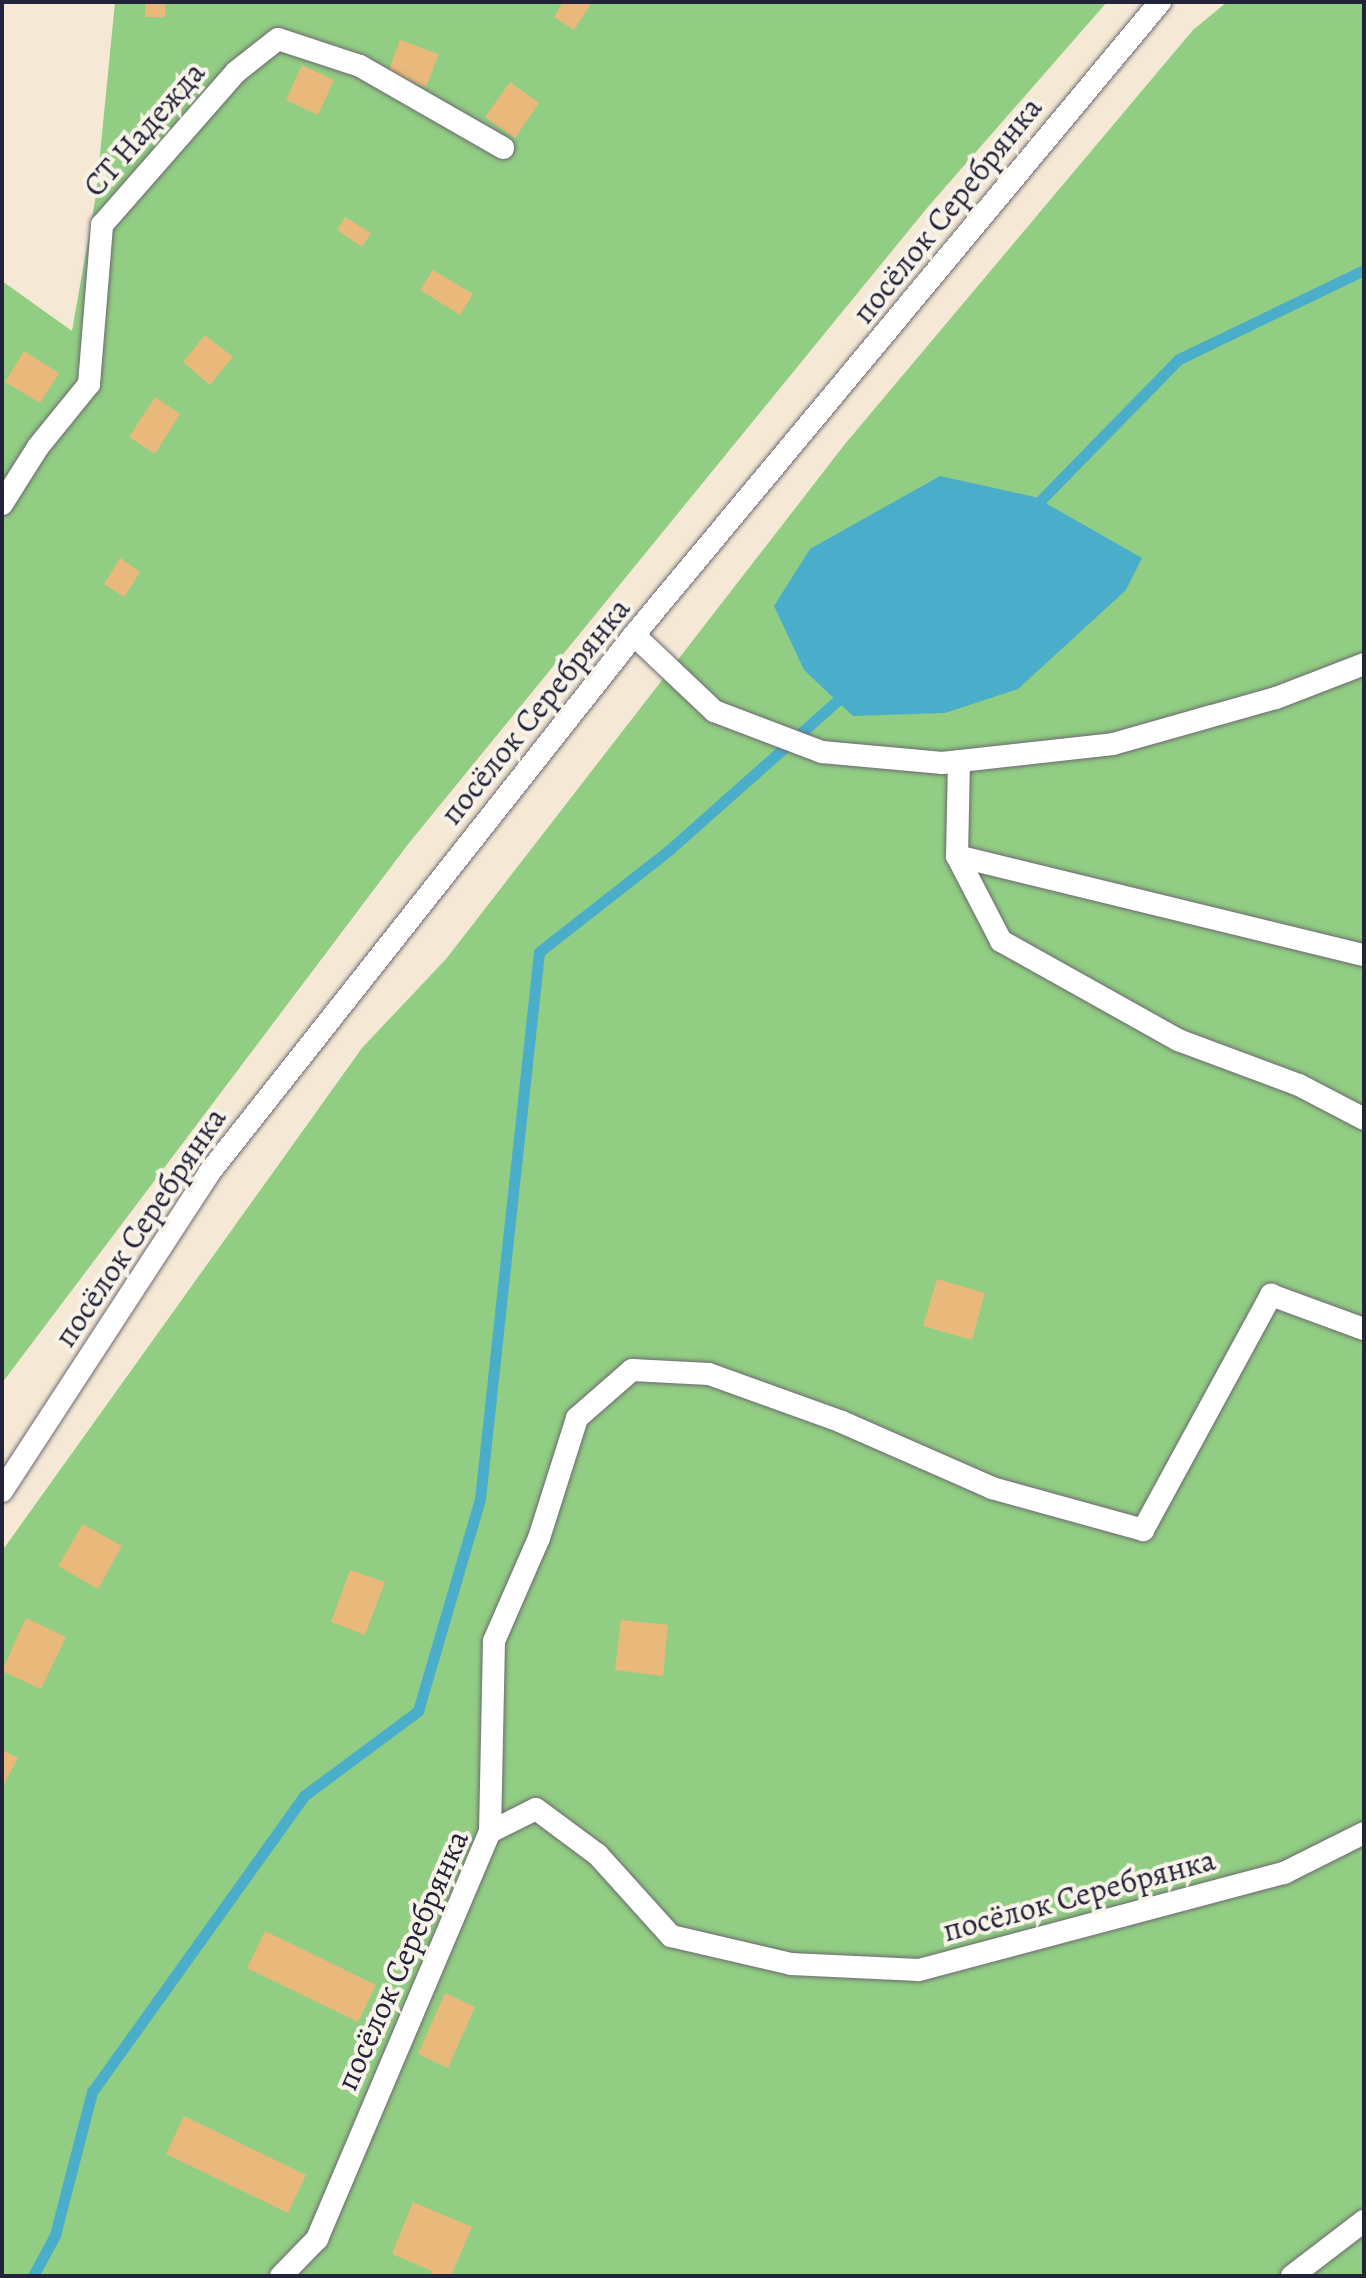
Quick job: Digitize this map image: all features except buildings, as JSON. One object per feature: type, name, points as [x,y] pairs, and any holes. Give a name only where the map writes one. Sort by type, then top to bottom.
[{"type":"lane","name":"посёлок Серебрянка","points":[[2,1491],[209,1173],[634,635],[1160,2]]},
{"type":"lane","name":"СТ Надежда","points":[[2,504],[38,447],[89,384],[102,225],[236,72],[278,39],[360,66],[503,148]]},
{"type":"lane","points":[[634,635],[714,711],[822,752],[959,761],[1113,744],[1276,698],[1364,664]]},
{"type":"lane","points":[[959,761],[957,856],[1001,941],[1178,1040],[1299,1085],[1364,1119]]},
{"type":"lane","points":[[957,856],[1364,955]]},
{"type":"lane","points":[[490,1832],[494,1641],[539,1538],[577,1418],[632,1370],[709,1374],[842,1422],[992,1488],[1143,1530],[1271,1295],[1364,1329]]},
{"type":"lane","name":"посёлок Серебрянка","points":[[281,2276],[317,2239],[490,1832],[536,1809],[598,1855],[671,1936],[791,1964],[919,1970],[1284,1873],[1364,1833]]},
{"type":"lane","points":[[1292,2276],[1364,2221]]},
{"type":"green space","points":[[115,2],[1107,2],[927,208],[409,843],[2,1383],[2,281],[72,331],[96,195]]},
{"type":"green space","points":[[1227,2],[1364,2],[1364,2276],[2,2276],[2,1551],[362,1048],[446,959],[845,444],[1193,30]]},
{"type":"water","points":[[940,476],[1035,497],[1142,558],[1126,590],[1018,689],[945,713],[853,716],[804,670],[774,606],[810,549]]},
{"type":"waterway","points":[[1032,509],[1179,359],[1364,270]]},
{"type":"waterway","points":[[33,2276],[55,2235],[92,2092],[305,1795],[418,1711],[480,1499],[539,952],[668,851],[846,693]]}]
